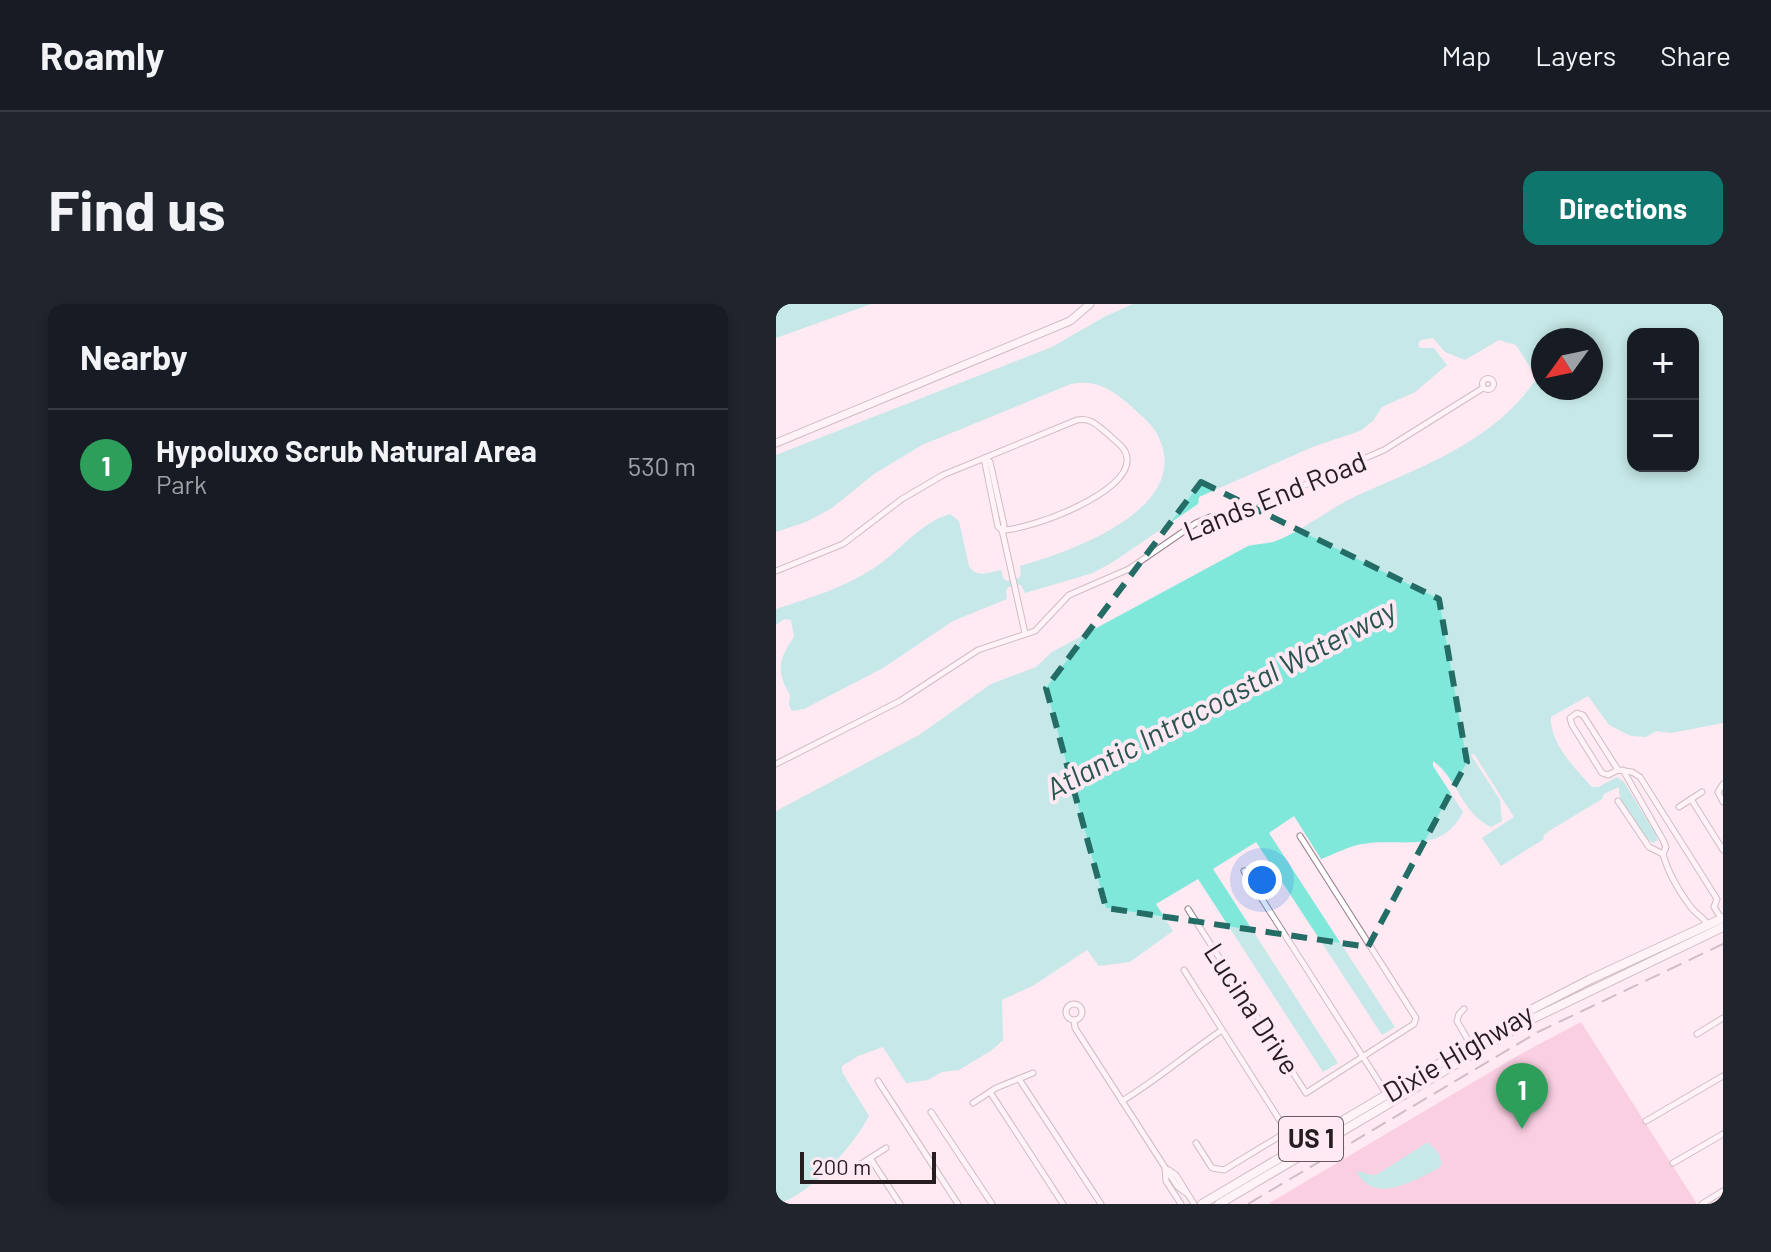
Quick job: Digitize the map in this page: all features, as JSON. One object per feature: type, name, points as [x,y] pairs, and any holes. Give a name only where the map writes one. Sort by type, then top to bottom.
[{"type":"main road","points":[[776,443],[1070,321],[1090,304]]},
{"type":"main road","name":"Dixie Highway","points":[[1202,1204],[1566,996],[1667,944],[1722,921]]},
{"type":"main road","name":"Dixie Highway","points":[[1566,996],[1659,957],[1722,921]]},
{"type":"main road","points":[[1659,957],[1667,944]]},
{"type":"main road","name":"Dixie Highway","points":[[1219,1204],[1389,1097]]},
{"type":"street","name":"Lands End Road","points":[[776,764],[900,701],[970,653],[1039,629],[1069,595],[1129,569],[1189,526],[1210,517],[1258,508],[1386,450],[1483,388]]},
{"type":"street","points":[[776,571],[843,544],[927,483],[1083,419],[1095,423],[1126,453],[1127,464],[1123,473],[1092,498],[1034,524],[1002,530]]},
{"type":"street","points":[[984,458],[990,462],[1025,633]]},
{"type":"street","points":[[1707,925],[1701,914],[1692,909],[1668,870],[1663,840],[1620,770],[1583,715],[1577,713],[1572,716],[1572,725],[1602,773],[1608,775],[1620,770],[1640,777],[1717,899],[1714,907],[1722,921]]},
{"type":"street","points":[[1723,784],[1718,792],[1723,802]]},
{"type":"street","points":[[1679,807],[1702,792]]},
{"type":"street","points":[[1691,799],[1723,850]]},
{"type":"street","points":[[1618,801],[1649,847],[1663,854]]},
{"type":"street","points":[[1300,836],[1416,1018],[1414,1024],[1364,1057]]},
{"type":"street","points":[[1244,871],[1389,1097]]},
{"type":"street","name":"Lucina Drive","points":[[1188,909],[1306,1093],[1364,1057]]},
{"type":"street","points":[[1184,970],[1286,1130],[1224,1170],[1212,1168],[1196,1143]]},
{"type":"street","points":[[1464,1009],[1457,1021],[1473,1048]]},
{"type":"street","points":[[1697,1034],[1723,1018]]},
{"type":"street","points":[[1074,1020],[1075,1028],[1165,1167],[1176,1175],[1181,1204]]},
{"type":"street","points":[[1122,1101],[1222,1030]]},
{"type":"street","points":[[973,1103],[1033,1073]]},
{"type":"street","points":[[1646,1121],[1723,1076]]},
{"type":"street","points":[[1019,1079],[1101,1204]]},
{"type":"street","points":[[878,1081],[958,1204]]},
{"type":"street","points":[[990,1092],[1063,1204]]},
{"type":"street","points":[[931,1112],[992,1204]]},
{"type":"street","points":[[1673,1163],[1723,1134]]},
{"type":"street","points":[[856,1167],[886,1148]]},
{"type":"street","points":[[870,1158],[900,1204]]},
{"type":"street","points":[[1165,1167],[1166,1181],[1186,1193],[1194,1204]]},
{"type":"street","points":[[1702,1204],[1723,1191]]},
{"type":"highlighted area","points":[[1201,482],[1439,599],[1467,762],[1368,947],[1106,908],[1046,688]]},
{"type":"shaded area","points":[[1581,1022],[1697,1204],[1268,1204],[1519,1055]]},
{"type":"water","points":[[776,304],[871,304],[776,338]]},
{"type":"water","name":"Atlantic Intracoastal Waterway","points":[[1133,304],[1723,304],[1723,723],[1671,733],[1656,731],[1646,737],[1631,736],[1609,725],[1588,696],[1551,717],[1559,746],[1592,787],[1617,777],[1624,782],[1655,833],[1658,840],[1653,843],[1630,817],[1619,794],[1619,787],[1604,794],[1602,799],[1549,831],[1543,836],[1544,839],[1501,866],[1482,838],[1514,817],[1474,754],[1471,755],[1500,800],[1502,821],[1491,827],[1472,813],[1448,776],[1433,761],[1433,766],[1463,812],[1454,826],[1432,840],[1362,844],[1321,859],[1294,816],[1269,833],[1395,1027],[1382,1035],[1256,842],[1213,869],[1338,1063],[1323,1072],[1198,879],[1156,904],[1173,931],[1130,962],[1099,966],[1087,950],[1034,985],[1002,1000],[1003,1040],[959,1070],[906,1083],[883,1047],[842,1066],[842,1072],[869,1116],[853,1141],[816,1181],[776,1204],[776,811],[919,735],[991,684],[1036,667],[1052,652],[1248,546],[1283,538],[1354,497],[1454,450],[1499,420],[1531,386],[1531,400],[1603,400],[1603,328],[1531,328],[1531,369],[1516,345],[1499,340],[1465,360],[1445,352],[1433,338],[1421,340],[1418,344],[1420,348],[1434,348],[1447,365],[1415,392],[1382,407],[1373,421],[1360,431],[1315,446],[1199,497],[1198,504],[1093,573],[1025,593],[1021,585],[1008,587],[1007,599],[953,621],[883,668],[804,709],[792,711],[781,666],[794,637],[791,620],[784,619],[776,625],[776,609],[863,575],[929,524],[950,514],[959,521],[972,570],[984,574],[1001,570],[1007,581],[1019,578],[1020,566],[1068,550],[1122,522],[1144,505],[1159,484],[1165,460],[1155,430],[1112,391],[1089,383],[1071,384],[922,445],[874,474],[832,508],[806,522],[776,532],[776,455],[1052,347]]},
{"type":"water","points":[[1428,1142],[1439,1154],[1442,1164],[1406,1184],[1384,1189],[1374,1187],[1357,1173],[1378,1174]]},
{"type":"railway","points":[[1248,1204],[1538,1032],[1723,944]]},
{"type":"place","name":"Hypoluxo Scrub Natural Area","points":[[1522,1129]]}]
